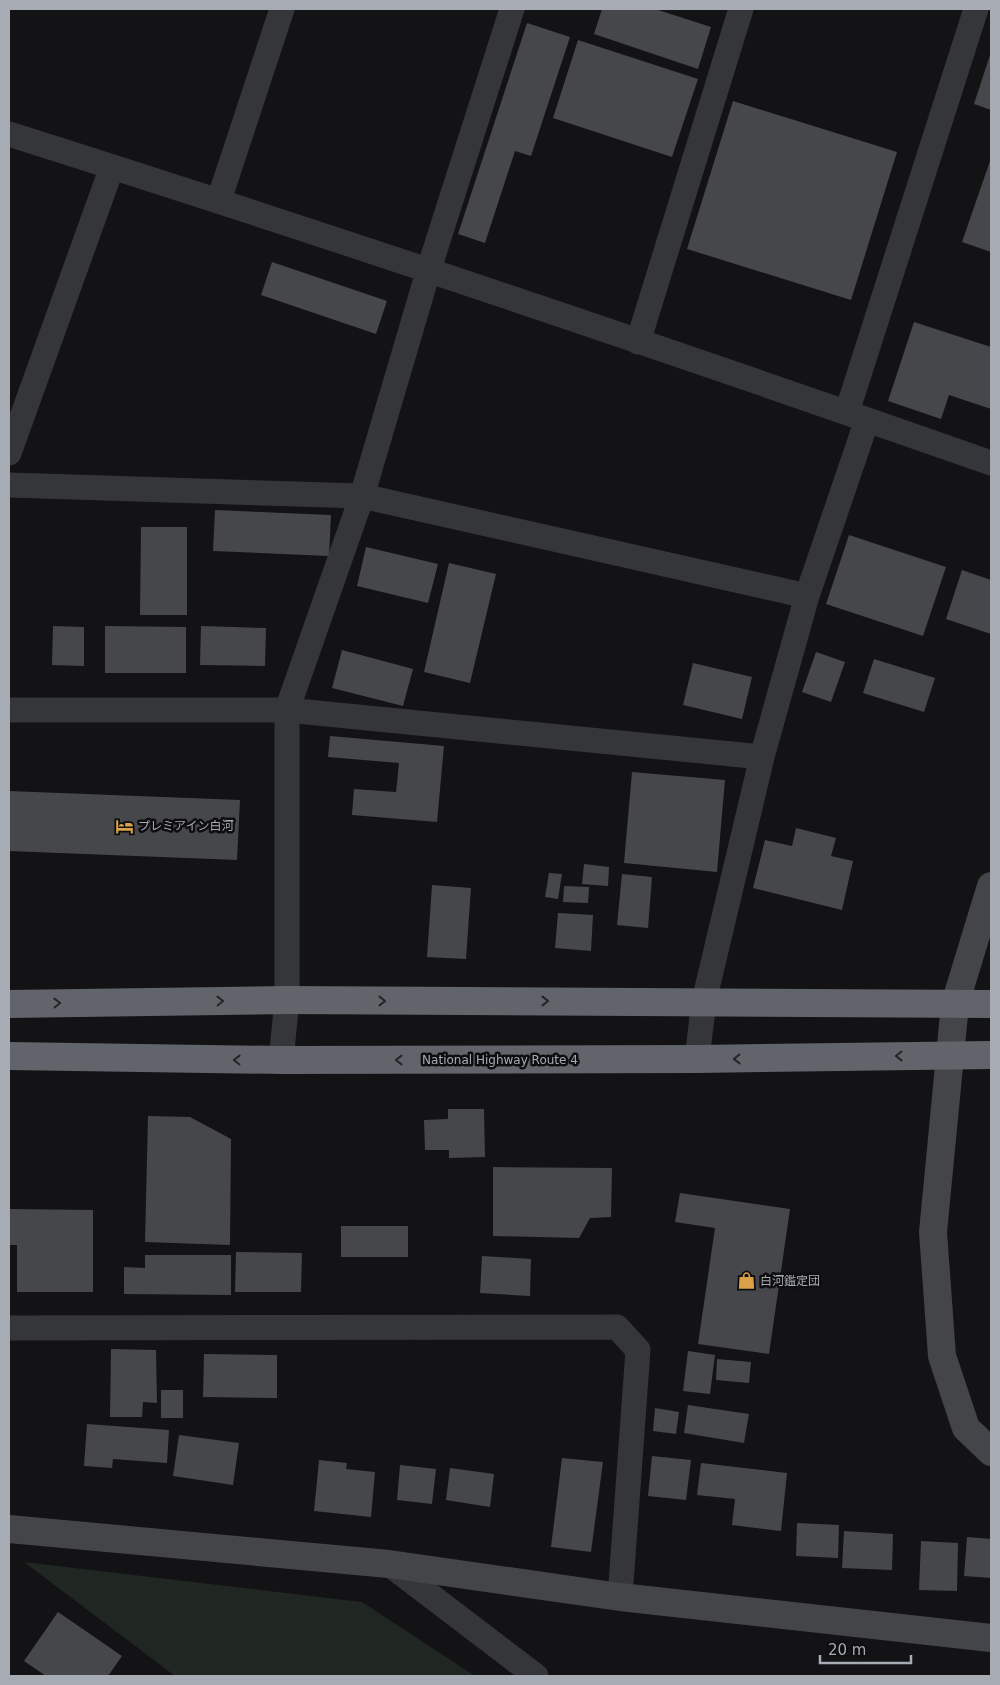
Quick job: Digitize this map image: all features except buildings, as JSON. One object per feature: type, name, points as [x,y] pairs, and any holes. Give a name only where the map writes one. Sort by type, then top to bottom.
[{"type":"highway","points":[[9,1004],[287,1000],[991,1004]]},
{"type":"highway","name":"National Highway Route 4","points":[[9,1056],[281,1060],[696,1059],[991,1055]]},
{"type":"street","points":[[219,200],[282,9]]},
{"type":"street","points":[[281,1060],[287,1000],[287,710],[362,496],[428,272],[512,9]]},
{"type":"street","points":[[638,342],[741,9]]},
{"type":"street","points":[[696,1059],[704,1001],[762,757],[857,416],[976,9]]},
{"type":"street","points":[[9,134],[219,200],[991,463]]},
{"type":"street","points":[[9,453],[112,167]]},
{"type":"street","points":[[9,484],[362,496],[807,596]]},
{"type":"street","points":[[9,710],[287,710],[762,757]]},
{"type":"street","points":[[991,886],[955,1004],[948,1055],[933,1232],[942,1356],[966,1428],[991,1452]]},
{"type":"street","points":[[9,1328],[617,1327],[638,1350],[620,1597]]},
{"type":"street","points":[[9,1529],[389,1564],[620,1597],[991,1638]]},
{"type":"street","points":[[389,1564],[536,1676]]},
{"type":"shaded area","points":[[24,1562],[362,1602],[475,1676],[175,1676]]},
{"type":"place","name":"プレミアイン白河","points":[[124,826]]},
{"type":"place","name":"白河鑑定団","points":[[746,1281]]}]
